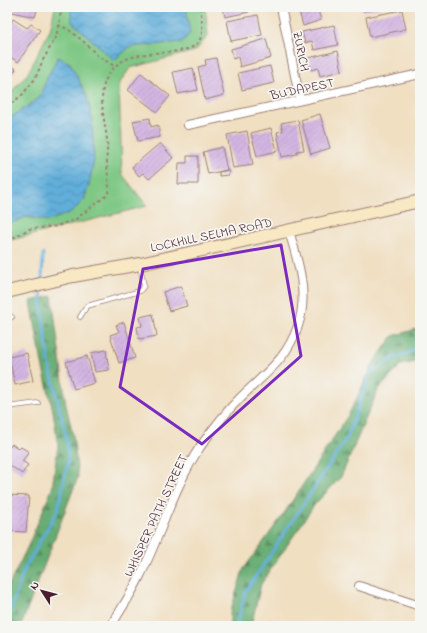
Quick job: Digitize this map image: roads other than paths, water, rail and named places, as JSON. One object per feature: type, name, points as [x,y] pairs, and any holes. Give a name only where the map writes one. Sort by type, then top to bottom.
[{"type":"main road","name":"LOCKHILL SELMA ROAD","points":[[10,292],[73,276],[140,264],[420,201]]},
{"type":"street","name":"ZURICH","points":[[281,7],[300,100]]},
{"type":"street","name":"BUDAPEST","points":[[188,125],[420,74]]},
{"type":"street","name":"WHISPER PATH STREET","points":[[112,626],[140,576],[183,476],[199,448],[218,422],[240,398],[278,363],[285,354],[295,334],[302,313],[303,294],[302,279],[289,231]]},
{"type":"street","points":[[359,586],[420,606]]},
{"type":"lane","points":[[80,317],[87,306],[140,291],[144,286],[140,264]]},
{"type":"lane","points":[[7,319],[12,317]]},
{"type":"lane","points":[[7,407],[38,403]]},
{"type":"water","points":[[70,7],[186,7],[190,33],[182,42],[130,47],[114,60],[72,22]]},
{"type":"water","points":[[58,57],[70,63],[87,96],[92,118],[94,160],[89,185],[84,200],[72,212],[48,221],[26,217],[7,225],[7,120],[39,98]]},
{"type":"waterway","points":[[42,281],[43,254]]},
{"type":"waterway","points":[[7,620],[25,568],[58,509],[68,462],[67,441],[50,368],[41,303],[42,286]]},
{"type":"waterway","points":[[238,626],[237,624],[245,593],[347,438],[370,373],[394,358],[420,348]]}]
